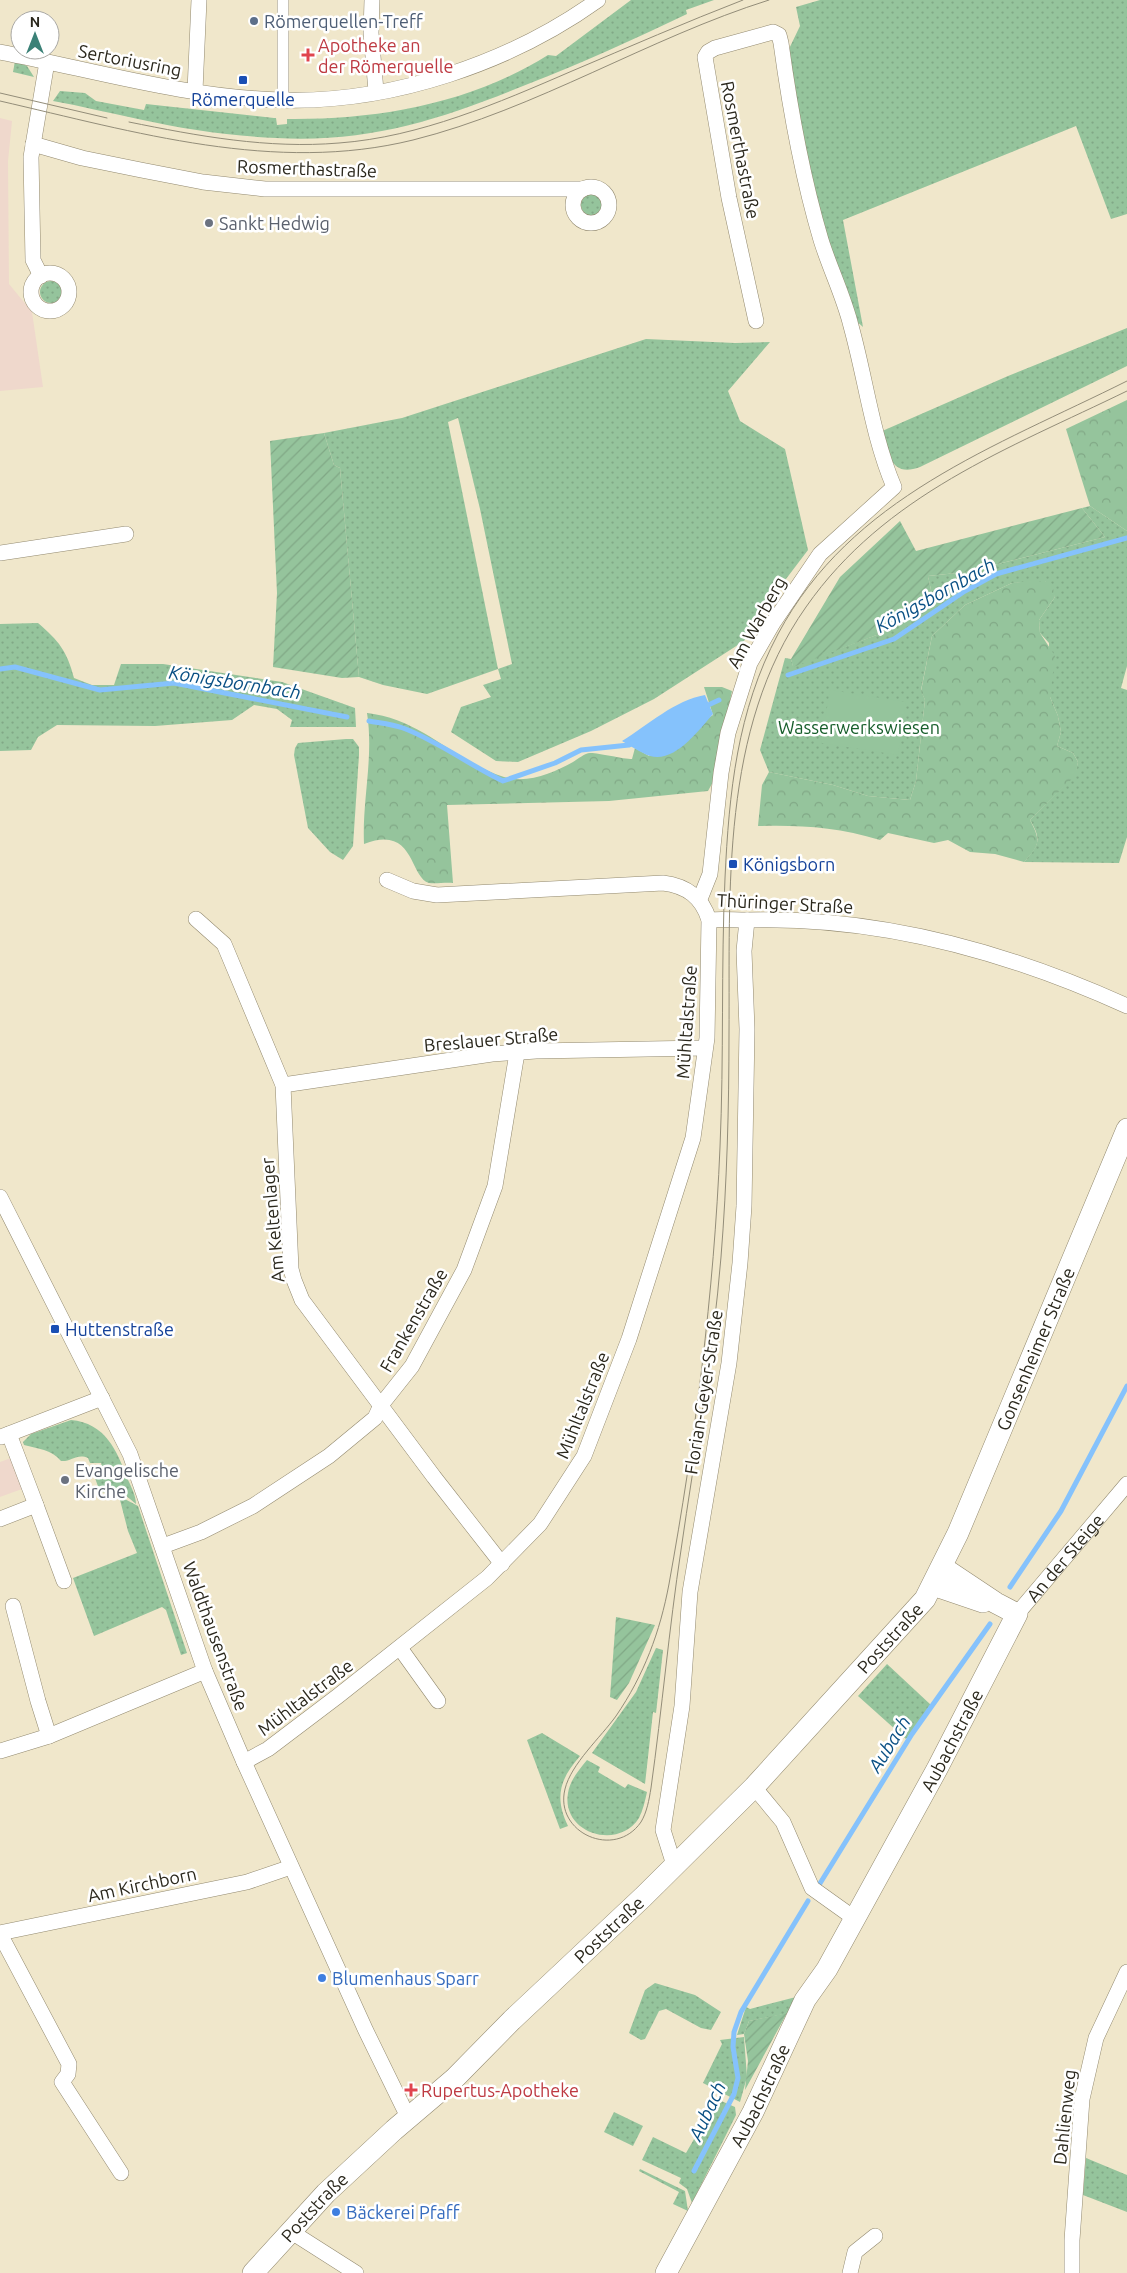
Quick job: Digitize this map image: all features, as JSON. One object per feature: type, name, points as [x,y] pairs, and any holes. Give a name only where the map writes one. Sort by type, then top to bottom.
[{"type":"main road","name":"Gonsenheimer Straße","points":[[937,1576],[980,1482],[1127,1129]]},
{"type":"main road","name":"Poststraße","points":[[253,2273],[326,2193],[408,2117],[454,2079],[512,2020],[754,1787],[915,1611],[937,1576]]},
{"type":"main road","name":"An der Steige","points":[[937,1576],[1018,1614]]},
{"type":"main road","name":"Aubachstraße","points":[[666,2273],[753,2112],[806,2000],[827,1969],[937,1768],[1018,1614]]},
{"type":"street","points":[[199,0],[208,0]]},
{"type":"street","name":"Sertoriusring","points":[[195,91],[199,0]]},
{"type":"street","points":[[283,0],[283,100]]},
{"type":"street","points":[[372,0],[370,32],[376,91]]},
{"type":"street","name":"Sertoriusring","points":[[0,52],[120,79],[195,91],[283,100],[330,98],[425,83],[476,66],[563,23],[598,0]]},
{"type":"street","name":"Rosmerthastraße","points":[[756,321],[729,198],[705,57],[708,52],[715,48],[773,32],[779,35],[781,43],[789,97],[810,202],[821,241],[851,325],[880,454],[894,487]]},
{"type":"street","points":[[41,276],[33,260],[31,157],[47,62]]},
{"type":"street","name":"Rosmerthastraße","points":[[33,144],[82,158],[202,182],[265,188],[583,188]]},
{"type":"street","name":"Am Warberg","points":[[700,899],[710,874],[721,773],[728,733],[750,663],[772,623],[820,554],[894,487]]},
{"type":"street","points":[[0,553],[126,534]]},
{"type":"street","name":"Thüringer Straße","points":[[387,880],[413,891],[437,895],[664,883],[681,886],[700,899],[709,920],[772,918],[808,920],[912,934],[1014,962],[1127,1006]]},
{"type":"street","name":"Am Keltenlager","points":[[196,918],[224,944],[283,1085],[294,1280],[302,1300],[434,1477],[502,1564]]},
{"type":"street","name":"Mühltalstraße","points":[[244,1762],[268,1749],[400,1648],[502,1564],[540,1524],[584,1456],[629,1339],[693,1138],[709,1002],[709,920]]},
{"type":"street","name":"Florian-Geyer-Straße","points":[[674,1865],[663,1830],[682,1706],[690,1592],[729,1362],[740,1263],[744,1196],[747,1029],[744,950],[747,920]]},
{"type":"street","name":"Breslauer Straße","points":[[283,1085],[405,1066],[517,1053],[704,1048]]},
{"type":"street","name":"Frankenstraße","points":[[163,1546],[227,1520],[288,1485],[329,1456],[373,1420],[381,1405],[412,1366],[464,1270],[495,1186],[517,1053]]},
{"type":"street","name":"Waldthausenstraße","points":[[0,1197],[130,1454],[206,1671],[244,1762],[366,2031],[408,2117]]},
{"type":"street","points":[[64,1581],[36,1505],[5,1435],[102,1398]]},
{"type":"street","name":"An der Steige","points":[[1018,1614],[1127,1484]]},
{"type":"street","points":[[0,1518],[36,1505]]},
{"type":"street","points":[[13,1606],[49,1736]]},
{"type":"street","points":[[400,1648],[438,1701]]},
{"type":"street","points":[[0,1751],[49,1736],[206,1671]]},
{"type":"street","points":[[754,1787],[783,1822],[812,1888],[854,1918]]},
{"type":"street","name":"Am Kirchborn","points":[[121,2173],[62,2082],[68,2074],[69,2064],[0,1934],[247,1882],[291,1867]]},
{"type":"street","name":"Dahlienweg","points":[[1072,2273],[1072,2240],[1083,2091],[1096,2038],[1127,1972]]},
{"type":"street","points":[[290,2231],[356,2273]]},
{"type":"street","points":[[850,2273],[855,2252],[876,2236]]},
{"type":"shaded area","points":[[0,118],[12,121],[8,161],[9,284],[32,312],[43,387],[0,391]]},
{"type":"shaded area","points":[[11,1458],[22,1489],[0,1497],[0,1462]]},
{"type":"green space","points":[[631,0],[714,0],[686,10],[687,14],[568,68],[496,97],[436,118],[375,132],[311,139],[241,136],[172,126],[53,101],[60,91],[85,93],[96,101],[144,110],[146,104],[276,118],[277,125],[287,124],[287,119],[321,119],[389,112],[455,97],[487,86],[518,72],[548,55],[556,56]]},
{"type":"green space","points":[[820,0],[1127,0],[1127,214],[1111,219],[1076,126],[843,220],[863,327],[854,319],[823,232],[805,159],[787,53],[800,26],[796,7]]},
{"type":"green space","points":[[15,61],[27,66],[34,77],[13,72]]},
{"type":"green space","points":[[592,194],[600,197],[603,205],[600,213],[592,216],[584,213],[581,205],[584,197]]},
{"type":"green space","points":[[51,281],[59,284],[62,292],[59,300],[51,303],[43,300],[40,292],[43,284]]},
{"type":"green space","points":[[1127,328],[1127,366],[920,467],[910,470],[903,469],[897,467],[892,462],[880,432],[1008,376]]},
{"type":"green space","points":[[646,339],[735,343],[770,342],[728,391],[740,421],[785,449],[808,550],[767,604],[744,641],[654,699],[591,731],[518,762],[496,761],[451,732],[461,707],[491,697],[483,685],[501,679],[498,669],[427,694],[383,685],[359,677],[340,468],[334,465],[324,433],[402,418]],"holes":[[[458,418],[480,509],[512,664],[498,669],[448,422]]]},
{"type":"green space","points":[[1127,400],[1127,531],[1090,506],[1066,429]]},
{"type":"green space","points":[[324,433],[334,465],[340,468],[359,677],[342,678],[273,667],[277,593],[270,441]]},
{"type":"green space","name":"Wasserwerkswiesen","points":[[1090,506],[1127,531],[1127,666],[1121,688],[1127,690],[1127,837],[1119,863],[1024,862],[1036,847],[1037,842],[1036,833],[1030,820],[1075,775],[1078,762],[1073,753],[1057,746],[1061,732],[1058,716],[1050,697],[1049,643],[1040,633],[1039,620],[1055,597],[1045,581],[1012,583],[965,605],[932,636],[921,690],[925,700],[916,781],[910,800],[868,796],[833,785],[769,772],[760,750],[785,658],[791,659],[793,666],[882,633],[934,604],[928,576],[966,572],[1105,537],[1082,508]]},
{"type":"green space","points":[[1082,508],[1105,537],[966,572],[928,576],[934,604],[882,633],[793,667],[791,659],[840,577],[900,521],[916,551]]},
{"type":"green space","points":[[1045,581],[1052,584],[1055,597],[1039,620],[1040,633],[1055,656],[1050,697],[1058,716],[1061,732],[1057,746],[1073,753],[1078,762],[1076,775],[1030,820],[1036,833],[1037,842],[1036,847],[1024,862],[995,854],[970,852],[948,840],[934,843],[888,833],[880,840],[849,832],[819,828],[758,826],[762,785],[769,772],[833,785],[868,796],[910,800],[916,781],[925,700],[921,691],[932,636],[965,605],[1012,583]]},
{"type":"green space","points":[[38,623],[51,635],[65,653],[74,678],[92,685],[114,685],[121,664],[163,664],[282,682],[355,708],[356,727],[290,727],[292,720],[277,709],[254,705],[232,720],[155,726],[57,725],[38,737],[31,750],[0,751],[0,624]]},
{"type":"green space","points":[[704,687],[722,687],[732,691],[714,780],[708,791],[609,801],[447,805],[453,883],[429,883],[423,879],[402,846],[393,841],[381,840],[364,844],[369,762],[367,713],[405,723],[486,770],[504,777],[522,779],[549,773],[588,753],[632,759],[635,748],[649,756],[713,715]]},
{"type":"green space","name":"Wasserwerkswiesen","points":[[830,690],[906,702],[898,755],[821,743]]},
{"type":"green space","points":[[353,739],[359,747],[359,755],[353,846],[343,860],[330,852],[308,828],[294,755],[298,743]]},
{"type":"green space","points":[[71,1420],[93,1426],[108,1440],[119,1458],[133,1491],[136,1504],[124,1494],[100,1492],[95,1478],[103,1471],[101,1463],[90,1463],[88,1458],[81,1456],[61,1461],[49,1452],[24,1445],[23,1442],[31,1434]]},
{"type":"green space","points":[[119,1496],[138,1506],[187,1653],[181,1655],[166,1610],[162,1607],[94,1636],[73,1578],[137,1553],[128,1531]]},
{"type":"green space","points":[[616,1617],[655,1625],[629,1683],[617,1700],[610,1697]]},
{"type":"green space","points":[[656,1648],[663,1650],[656,1713],[653,1712],[645,1784],[592,1753],[636,1692]]},
{"type":"green space","points":[[887,1664],[931,1705],[906,1739],[858,1696]]},
{"type":"green space","points":[[542,1733],[580,1756],[573,1764],[561,1789],[561,1806],[568,1826],[560,1829],[527,1740]]},
{"type":"green space","points":[[587,1760],[600,1767],[598,1772],[625,1788],[628,1784],[647,1792],[639,1818],[630,1828],[618,1834],[605,1835],[593,1833],[582,1827],[573,1818],[568,1807],[569,1788],[575,1775]]},
{"type":"green space","points":[[655,1983],[695,1995],[721,2012],[711,2030],[701,2028],[666,2009],[659,2011],[645,2039],[641,2040],[629,2033],[645,1990]]},
{"type":"green space","points":[[796,1997],[789,2013],[749,2021],[744,2034],[737,2035],[746,2007],[750,2009]]},
{"type":"green space","points":[[787,2013],[745,2090],[748,2061],[744,2034],[749,2021]]},
{"type":"green space","points":[[744,2037],[747,2077],[740,2102],[703,2083],[722,2044],[720,2040]]},
{"type":"green space","points":[[719,2100],[735,2107],[736,2115],[692,2203],[687,2189],[679,2183],[681,2178],[642,2160],[653,2137],[686,2153],[712,2108]]},
{"type":"green space","points":[[614,2112],[643,2126],[633,2146],[604,2132]]},
{"type":"green space","points":[[1086,2158],[1127,2175],[1127,2212],[1083,2195]]},
{"type":"green space","points":[[640,2169],[685,2191],[688,2211],[673,2204],[679,2192],[639,2171]]},
{"type":"water","points":[[705,695],[713,714],[693,737],[668,755],[650,756],[622,741],[672,708],[683,702]]},
{"type":"waterway","name":"Königsbornbach","points":[[788,675],[894,639],[965,591],[996,574],[1127,538]]},
{"type":"waterway","name":"Königsbornbach","points":[[0,669],[15,667],[100,690],[174,683],[347,717]]},
{"type":"waterway","name":"Königsbornbach","points":[[704,707],[719,700]]},
{"type":"waterway","name":"Königsbornbach","points":[[369,721],[403,728],[416,733],[503,781],[555,763],[581,750],[629,745],[634,742]]},
{"type":"waterway","name":"Aubach","points":[[1010,1587],[1061,1511],[1127,1386]]},
{"type":"waterway","name":"Aubach","points":[[819,1885],[912,1734],[990,1624]]},
{"type":"waterway","name":"Aubach","points":[[694,2171],[734,2094],[738,2078],[733,2047],[734,2032],[741,2012],[808,1901]]},
{"type":"tram line","points":[[129,122],[181,132],[260,143],[339,143],[399,134],[458,117],[487,106],[743,0]]},
{"type":"tram line","points":[[0,101],[102,125],[205,145],[257,151],[309,153],[361,149],[413,140],[459,127],[548,92],[680,34],[769,0]]},
{"type":"tram line","points":[[0,93],[107,118]]},
{"type":"tram line","points":[[1127,381],[978,454],[930,481],[886,511],[845,546],[809,587],[778,634],[764,663],[744,723],[729,815],[724,911],[721,1113],[717,1202],[702,1366],[687,1476],[669,1584],[661,1619],[650,1653],[626,1701],[573,1770],[565,1789],[564,1805],[569,1818],[577,1829],[589,1836],[603,1840],[617,1839],[630,1833],[643,1818],[648,1806],[651,1788],[677,1580],[718,1294],[727,1145],[731,868],[736,812],[744,758],[758,705],[778,655],[806,607],[838,568],[873,534],[911,504],[952,478],[1038,433],[1127,391]]},
{"type":"place","name":"Römerquellen-Treff","points":[[254,21]]},
{"type":"place","name":"Apotheke an der Römerquelle","points":[[308,55]]},
{"type":"place","name":"Römerquelle","points":[[243,80]]},
{"type":"place","name":"Sankt Hedwig","points":[[209,223]]},
{"type":"place","name":"Königsborn","points":[[733,864]]},
{"type":"place","name":"Huttenstraße","points":[[55,1329]]},
{"type":"place","name":"Evangelische Kirche","points":[[65,1480]]},
{"type":"place","name":"Blumenhaus Sparr","points":[[322,1978]]},
{"type":"place","name":"Rupertus-Apotheke","points":[[411,2090]]},
{"type":"place","name":"Bäckerei Pfaff","points":[[336,2212]]}]
